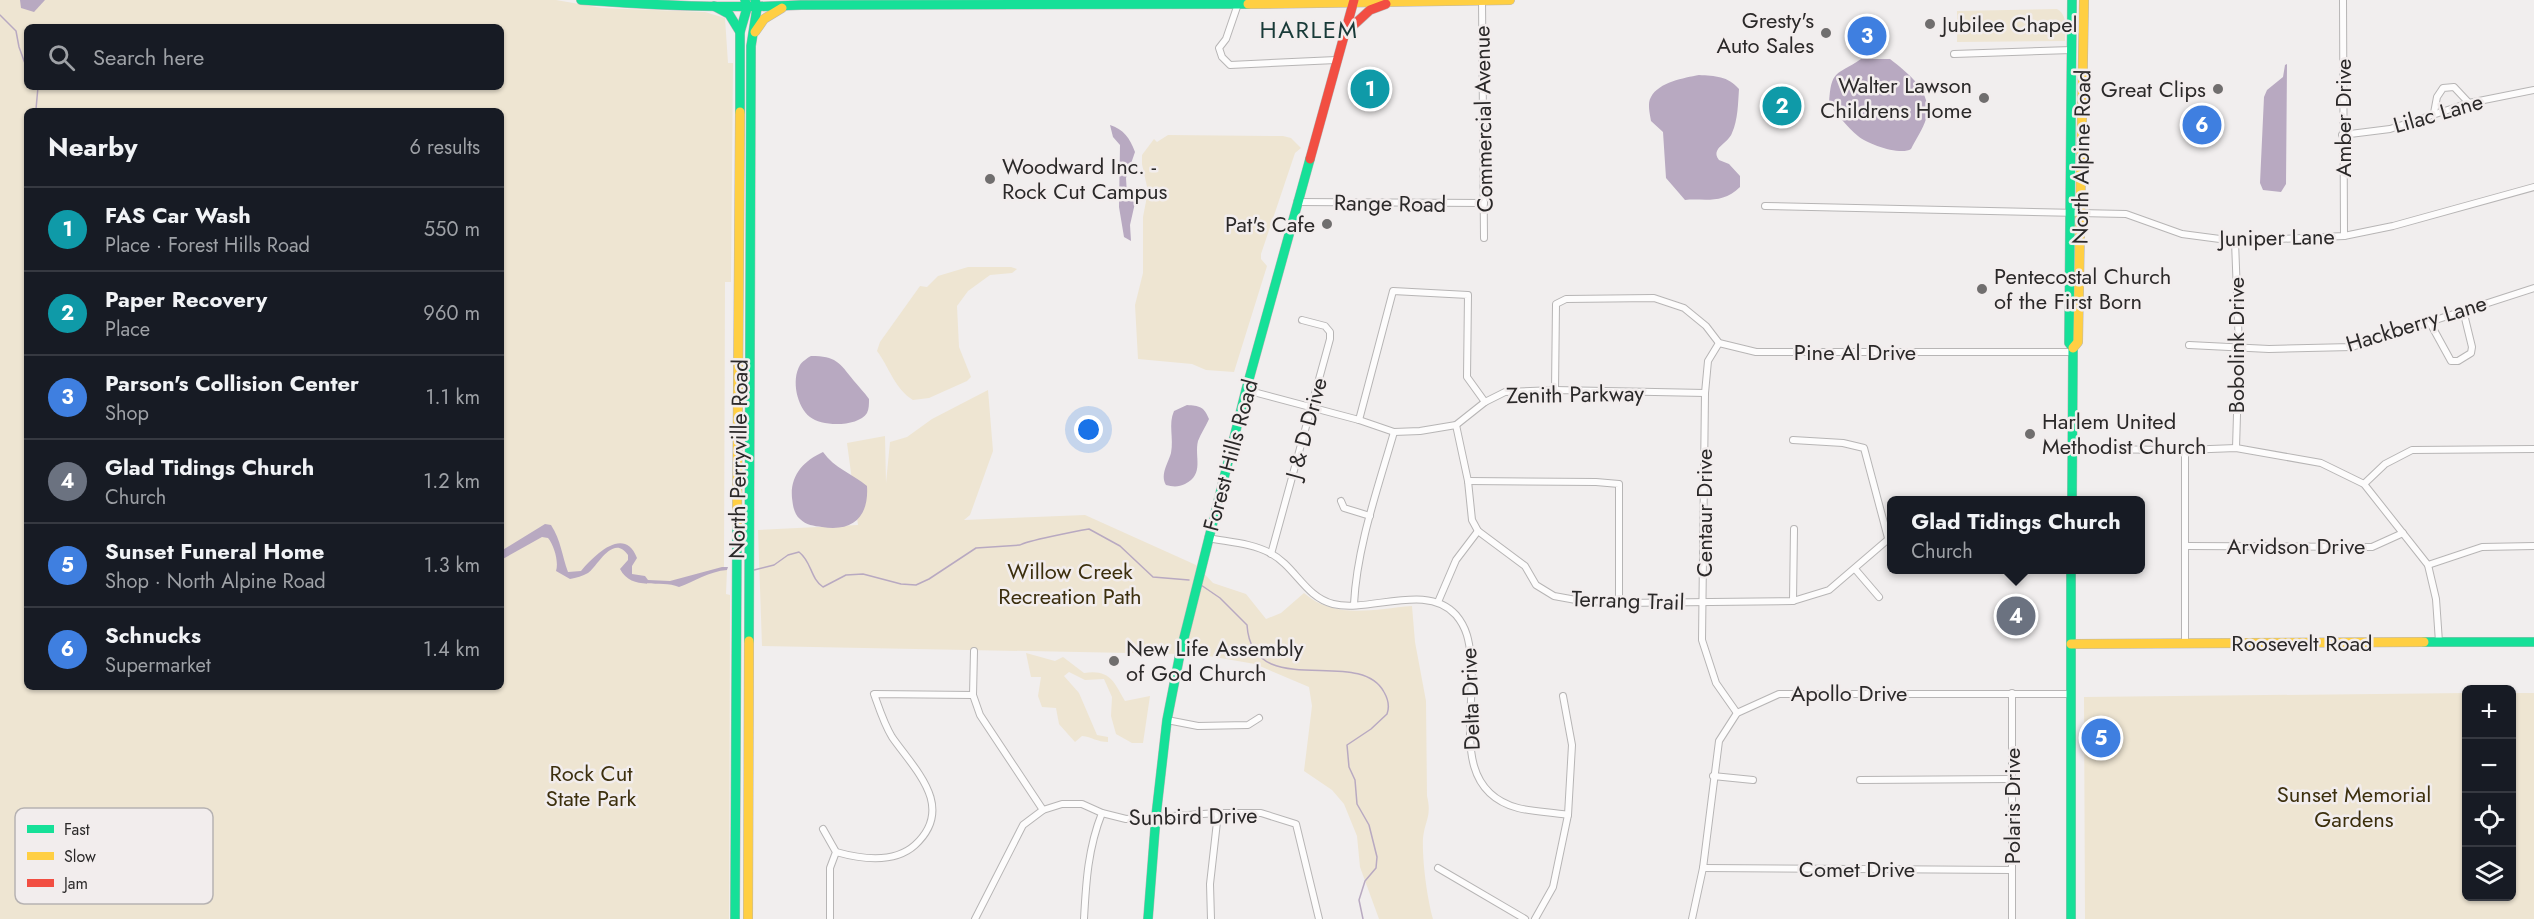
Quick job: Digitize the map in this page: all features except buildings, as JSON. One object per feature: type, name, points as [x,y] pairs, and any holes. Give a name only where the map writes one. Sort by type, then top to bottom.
[{"type":"main road","points":[[581,0],[709,5],[1207,2],[1238,4],[1510,0]]},
{"type":"main road","points":[[709,5],[718,0]]},
{"type":"main road","points":[[776,0],[801,5]]},
{"type":"main road","name":"North Alpine Road","points":[[2072,0],[2075,212]]},
{"type":"main road","name":"North Alpine Road","points":[[2072,496],[2073,350],[2069,343],[2084,0]]},
{"type":"main road","name":"Forest Hills Road","points":[[1148,919],[1156,816],[1167,720],[1180,654],[1246,390],[1354,1]]},
{"type":"main road","points":[[1346,32],[1370,10],[1392,1]]},
{"type":"main road","name":"North Perryville Road","points":[[735,919],[740,32],[751,4]]},
{"type":"main road","name":"North Perryville Road","points":[[748,919],[751,4]]},
{"type":"main road","points":[[709,5],[729,14],[740,32]]},
{"type":"main road","points":[[751,46],[758,26],[764,19],[783,7],[801,5]]},
{"type":"main road","points":[[2071,574],[2071,919]]},
{"type":"main road","name":"Roosevelt Road","points":[[2071,644],[2534,642]]},
{"type":"street","name":"Commercial Avenue","points":[[1482,0],[1484,238]]},
{"type":"street","name":"Amber Drive","points":[[2343,0],[2344,236]]},
{"type":"street","points":[[1238,4],[1226,39],[1219,48],[1222,57],[1230,65],[1336,60]]},
{"type":"street","points":[[1954,54],[2072,50]]},
{"type":"street","points":[[2434,113],[2437,97],[2443,88],[2454,87],[2469,103]]},
{"type":"street","name":"Lilac Lane","points":[[2342,135],[2390,129],[2469,103],[2534,90]]},
{"type":"street","name":"Juniper Lane","points":[[1765,206],[2126,214],[2182,234],[2235,241],[2344,236],[2393,226],[2534,187]]},
{"type":"street","name":"Range Road","points":[[1297,202],[1484,204]]},
{"type":"street","name":"Bobolink Drive","points":[[2235,241],[2239,348],[2236,448]]},
{"type":"street","name":"Hackberry Lane","points":[[2189,345],[2239,348],[2352,346],[2534,288]]},
{"type":"street","points":[[1359,420],[1393,291],[1468,295],[1467,377],[1485,402]]},
{"type":"street","points":[[1555,390],[1556,304],[1566,299],[1654,298],[1684,308],[1706,326],[1719,343]]},
{"type":"street","points":[[2429,321],[2446,356],[2451,361],[2458,361],[2470,353],[2472,347],[2463,310]]},
{"type":"street","name":"J & D Drive","points":[[1271,554],[1330,339],[1330,332],[1325,326],[1302,320]]},
{"type":"street","name":"Pine Al Drive","points":[[1719,343],[1756,352],[2073,350]]},
{"type":"street","name":"Centaur Drive","points":[[1719,343],[1708,361],[1704,393],[1702,640],[1716,683],[1737,713]]},
{"type":"street","name":"Zenith Parkway","points":[[1246,390],[1359,420],[1394,432],[1420,431],[1456,425],[1485,402],[1505,392],[1555,390],[1704,393]]},
{"type":"street","points":[[1208,538],[1252,546],[1271,554],[1293,571],[1307,590],[1335,604],[1427,600],[1437,602],[1456,560],[1479,531],[1472,520],[1468,481],[1456,425]]},
{"type":"street","points":[[1354,604],[1355,584],[1370,516],[1394,432]]},
{"type":"street","points":[[1793,440],[1843,443],[1864,448],[1887,527]]},
{"type":"street","points":[[2072,449],[2236,448],[2321,463],[2364,484],[2428,566],[2436,598],[2439,642]]},
{"type":"street","points":[[2364,484],[2385,464],[2412,450],[2534,449]]},
{"type":"street","points":[[2185,450],[2185,643]]},
{"type":"street","points":[[1468,481],[1619,484],[1619,603]]},
{"type":"street","points":[[1341,501],[1344,508],[1370,516]]},
{"type":"street","points":[[1793,601],[1794,529]]},
{"type":"street","name":"Terrang Trail","points":[[1479,531],[1525,566],[1536,585],[1554,596],[1619,603],[1793,601],[1829,590],[1855,570],[1887,540]]},
{"type":"street","name":"Arvidson Drive","points":[[2186,546],[2372,547],[2403,532]]},
{"type":"street","points":[[2428,566],[2482,547],[2534,546]]},
{"type":"street","points":[[1855,570],[1879,597]]},
{"type":"street","name":"Delta Drive","points":[[1437,602],[1449,608],[1460,619],[1469,642],[1472,668],[1470,749],[1476,775],[1491,795],[1517,807],[1568,814]]},
{"type":"street","points":[[974,651],[973,695],[980,715],[1043,810]]},
{"type":"street","name":"Polaris Drive","points":[[2012,693],[2012,919]]},
{"type":"street","points":[[823,829],[836,852],[855,857],[893,857],[908,851],[925,836],[933,816],[928,787],[890,734],[874,694],[973,695]]},
{"type":"street","name":"Apollo Drive","points":[[1737,713],[1779,694],[2070,694]]},
{"type":"street","points":[[1535,919],[1553,886],[1568,814],[1572,745],[1563,696]]},
{"type":"street","points":[[1692,919],[1703,868],[1719,741],[1737,713]]},
{"type":"street","points":[[1167,720],[1198,726],[1248,725],[1259,717]]},
{"type":"street","points":[[1713,776],[1753,780]]},
{"type":"street","points":[[1860,780],[2012,779]]},
{"type":"street","name":"Sunbird Drive","points":[[975,919],[1023,825],[1043,810],[1062,804],[1082,804],[1102,813],[1126,819],[1218,813],[1261,813],[1296,824],[1319,919]]},
{"type":"street","points":[[1084,919],[1090,848],[1102,813]]},
{"type":"street","points":[[1211,919],[1210,884],[1218,813]]},
{"type":"street","points":[[830,919],[830,868],[836,852]]},
{"type":"street","points":[[1438,868],[1525,919]]},
{"type":"street","name":"Comet Drive","points":[[1703,868],[2012,870]]},
{"type":"green space","name":"Rock Cut State Park","points":[[0,0],[556,0],[602,8],[705,12],[725,18],[728,63],[733,63],[731,282],[725,282],[724,569],[727,570],[726,594],[730,595],[729,919],[0,919]]},
{"type":"green space","points":[[2057,9],[2064,19],[2065,41],[1957,42],[1957,11]]},
{"type":"green space","points":[[1168,135],[1283,136],[1291,138],[1301,148],[1295,153],[1261,254],[1261,259],[1267,266],[1234,372],[1206,370],[1192,364],[1138,359],[1135,305],[1143,273],[1143,217],[1148,191],[1142,155],[1154,139],[1157,142]]},
{"type":"green space","points":[[968,267],[1017,269],[1012,273],[990,275],[968,291],[957,306],[959,347],[971,377],[929,398],[913,400],[901,390],[877,351],[880,342],[920,286],[927,287],[938,276]]},
{"type":"green space","name":"Willow Creek Recreation Path","points":[[988,390],[993,451],[970,515],[964,520],[1085,515],[1196,565],[1213,583],[1246,594],[1266,619],[1281,613],[1304,593],[1328,607],[1342,610],[1412,606],[1415,642],[1426,701],[1429,808],[1423,847],[1425,879],[1433,919],[1379,919],[1360,867],[1357,836],[1344,804],[1332,790],[1304,771],[1312,706],[1309,687],[1255,664],[1203,655],[1180,654],[762,646],[758,530],[858,525],[847,443],[885,436],[886,483],[890,442],[907,437],[932,419]]},
{"type":"green space","points":[[1026,653],[1055,661],[1063,657],[1084,673],[1093,672],[1105,675],[1114,683],[1125,701],[1150,696],[1143,743],[1132,743],[1116,734],[1111,716],[1112,697],[1104,679],[1085,680],[1069,672],[1064,676],[1079,693],[1097,735],[1108,737],[1108,742],[1082,736],[1075,742],[1059,724],[1056,708],[1042,707],[1038,696],[1041,677],[1031,677]]},
{"type":"green space","name":"Sunset Memorial Gardens","points":[[2462,693],[2462,901],[2516,901],[2516,693],[2534,693],[2534,919],[2085,919],[2084,697]]},
{"type":"shaded area","points":[[20,0],[45,0],[34,12],[21,8]]},
{"type":"shaded area","points":[[1861,59],[1890,59],[1918,84],[1923,92],[1927,110],[1926,119],[1911,149],[1892,150],[1862,139],[1850,129],[1829,104],[1833,79],[1840,71]]},
{"type":"shaded area","points":[[2287,64],[2286,184],[2281,192],[2263,190],[2260,183],[2264,97],[2267,90],[2283,77]]},
{"type":"shaded area","points":[[1699,75],[1726,79],[1739,89],[1734,128],[1730,137],[1718,149],[1717,156],[1719,160],[1729,164],[1740,176],[1740,187],[1733,193],[1713,200],[1685,200],[1666,178],[1663,132],[1651,121],[1649,102],[1655,92],[1666,84]]},
{"type":"shaded area","points":[[1110,125],[1126,135],[1135,152],[1126,178],[1127,195],[1135,203],[1130,225],[1131,241],[1124,237],[1119,207],[1120,145],[1113,137]]},
{"type":"shaded area","points":[[811,356],[826,357],[836,361],[869,399],[868,411],[862,418],[848,423],[831,424],[823,423],[805,413],[797,393],[796,378],[800,365]]},
{"type":"shaded area","points":[[1187,405],[1201,408],[1209,419],[1198,441],[1198,465],[1195,475],[1183,485],[1169,486],[1166,485],[1164,477],[1171,453],[1172,416],[1174,411]]},
{"type":"shaded area","points":[[823,452],[827,458],[867,486],[867,497],[862,514],[857,520],[842,527],[807,524],[798,517],[793,507],[793,483],[799,470],[809,460]]},
{"type":"shaded area","points":[[545,524],[551,525],[554,531],[568,572],[581,571],[609,546],[617,544],[625,544],[631,548],[637,558],[632,566],[632,574],[645,576],[648,580],[670,581],[728,567],[727,570],[708,574],[679,587],[639,583],[625,576],[620,569],[628,560],[628,555],[622,549],[617,548],[611,549],[588,573],[570,579],[556,571],[556,558],[548,538],[542,537],[504,558],[504,549]]},
{"type":"waterway","points":[[0,15],[16,31],[24,61]]},
{"type":"waterway","points":[[36,108],[38,90]]},
{"type":"waterway","points":[[754,570],[774,565],[788,555],[799,552],[823,587],[846,575],[863,574],[901,584],[916,585],[976,548],[1020,545],[1089,529],[1120,546],[1153,577],[1189,580]]},
{"type":"waterway","points":[[1201,585],[1220,598],[1247,625],[1253,648],[1267,662],[1286,668],[1353,673],[1371,679],[1384,692],[1388,705],[1387,714],[1371,729],[1347,745],[1349,767],[1355,780],[1357,804],[1369,825],[1377,857],[1376,868],[1365,881],[1359,900],[1363,919]]},
{"type":"traffic: fast","points":[[581,0],[719,6],[1248,4]]},
{"type":"traffic: fast","points":[[740,112],[740,32],[747,8],[745,0]]},
{"type":"traffic: fast","points":[[749,641],[751,46],[757,8],[755,0]]},
{"type":"traffic: fast","points":[[2072,0],[2069,343],[2073,348],[2072,496]]},
{"type":"traffic: fast","points":[[714,6],[729,14],[740,32]]},
{"type":"traffic: fast","points":[[1148,919],[1156,816],[1167,720],[1180,654],[1246,390],[1310,159]]},
{"type":"traffic: fast","points":[[735,919],[737,526]]},
{"type":"traffic: fast","points":[[2071,574],[2071,919]]},
{"type":"traffic: fast","points":[[2424,642],[2534,642]]},
{"type":"traffic: slow","points":[[1248,4],[1510,0]]},
{"type":"traffic: slow","points":[[2073,348],[2078,342],[2084,0]]},
{"type":"traffic: slow","points":[[755,32],[764,19],[782,8]]},
{"type":"traffic: slow","points":[[737,526],[740,112]]},
{"type":"traffic: slow","points":[[748,919],[749,641]]},
{"type":"traffic: slow","points":[[2071,644],[2424,642]]},
{"type":"traffic: jam","points":[[1310,159],[1354,0]]},
{"type":"traffic: jam","points":[[1346,32],[1370,10],[1386,4]]},
{"type":"place","name":"Jubilee Chapel","points":[[1930,24]]},
{"type":"place","name":"Gresty's Auto Sales","points":[[1826,33]]},
{"type":"place","name":"Parson's Collision Center","points":[[1867,36]]},
{"type":"place","name":"FAS Car Wash","points":[[1370,89]]},
{"type":"place","name":"Great Clips","points":[[2218,89]]},
{"type":"place","name":"Walter Lawson Childrens Home","points":[[1984,98]]},
{"type":"place","name":"Paper Recovery","points":[[1782,106]]},
{"type":"place","name":"Schnucks","points":[[2202,125]]},
{"type":"place","name":"Woodward Inc. - Rock Cut Campus","points":[[990,179]]},
{"type":"place","name":"Pat's Cafe","points":[[1327,224]]},
{"type":"place","name":"Pentecostal Church of the First Born","points":[[1982,289]]},
{"type":"place","name":"Harlem United Methodist Church","points":[[2030,434]]},
{"type":"place","name":"Glad Tidings Church","points":[[2016,616]]},
{"type":"place","name":"New Life Assembly of God Church","points":[[1114,661]]},
{"type":"place","name":"Sunset Funeral Home","points":[[2101,738]]},
{"type":"district","name":"HARLEM","points":[[1309,29]]}]
